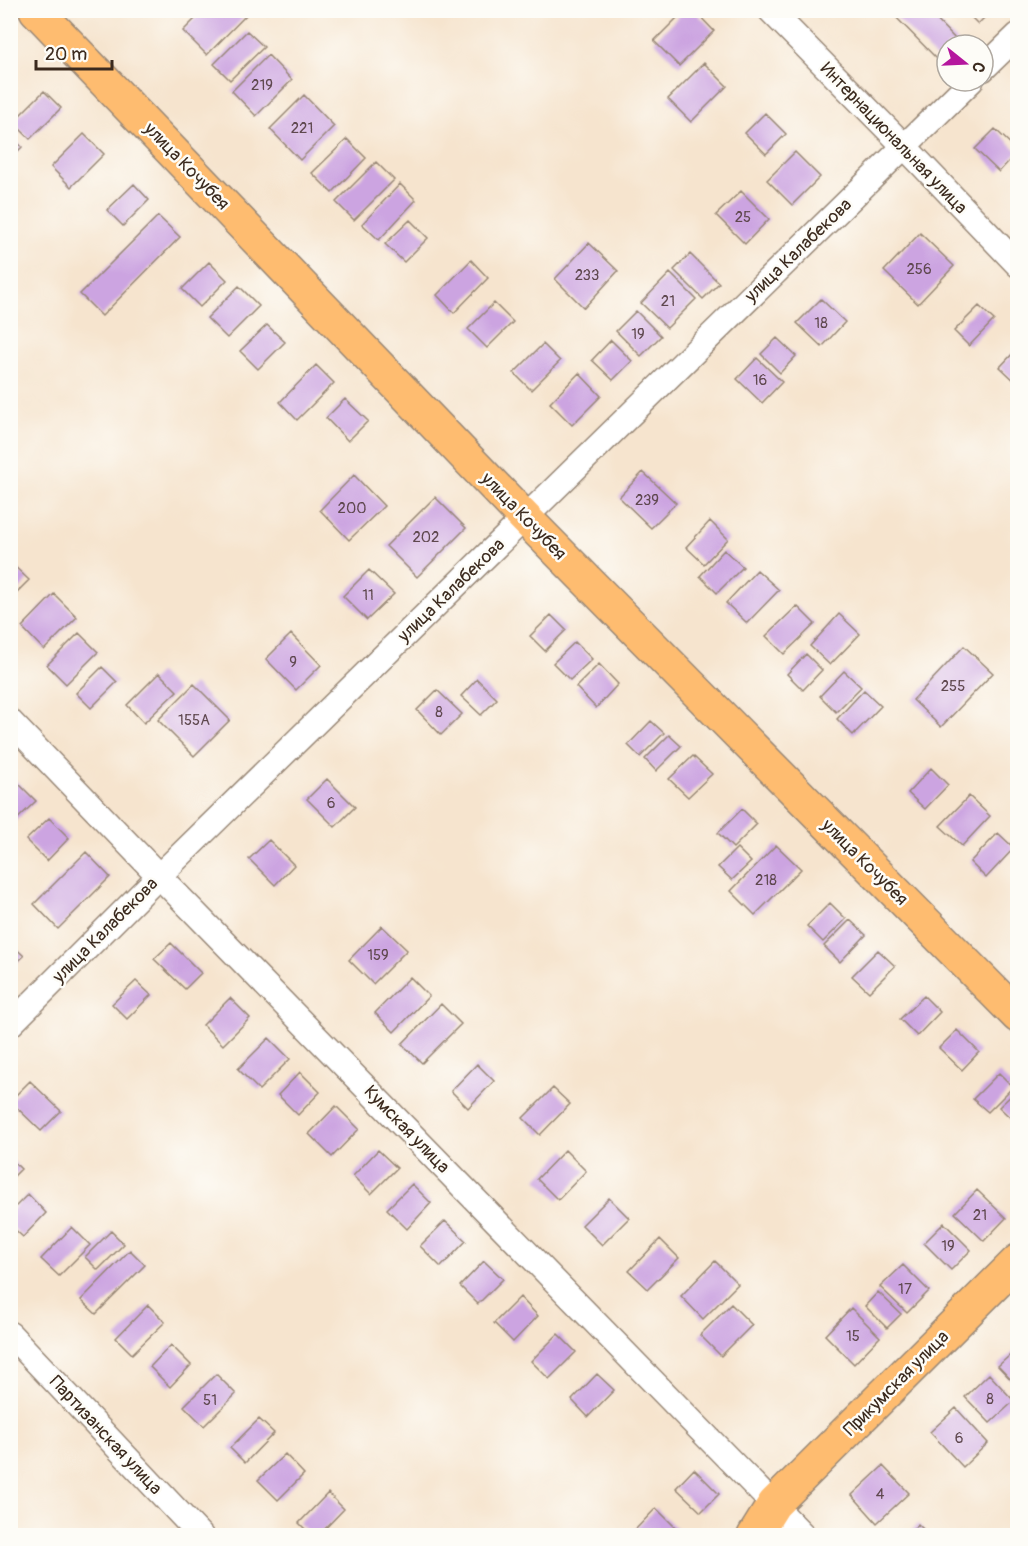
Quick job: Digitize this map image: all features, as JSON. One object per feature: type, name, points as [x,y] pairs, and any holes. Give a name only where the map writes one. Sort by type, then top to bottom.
[{"type":"main road","name":"улица Кочубея","points":[[36,10],[525,518],[1017,1016]]},
{"type":"main road","name":"Прикумская улица","points":[[754,1536],[774,1504],[1017,1262]]},
{"type":"street","name":"Интернациональная улица","points":[[770,10],[1017,265]]},
{"type":"street","points":[[995,57],[1017,35]]},
{"type":"street","name":"улица Калабекова","points":[[10,1025],[159,876],[959,93]]},
{"type":"street","name":"Кумская улица","points":[[10,721],[804,1536]]},
{"type":"street","name":"Партизанская улица","points":[[10,1334],[201,1536]]},
{"type":"street","name":"Прикумская улица","points":[[742,1536],[774,1504]]},
{"type":"building","points":[[204,10],[251,10],[207,55],[183,31]]},
{"type":"building","points":[[685,10],[694,10],[714,31],[679,66],[654,41]]},
{"type":"building","points":[[889,10],[927,10],[949,33],[935,33],[935,57]]},
{"type":"building","points":[[964,10],[992,10],[978,24]]},
{"type":"building","points":[[247,31],[264,47],[230,80],[214,64]]},
{"type":"building","points":[[268,55],[292,80],[256,116],[232,91]]},
{"type":"building","points":[[704,63],[727,86],[691,122],[668,99]]},
{"type":"building","points":[[44,91],[61,108],[30,139],[13,122]]},
{"type":"building","points":[[304,95],[334,126],[300,160],[270,129]]},
{"type":"building","points":[[765,113],[786,134],[766,154],[745,133]]},
{"type":"building","points":[[995,129],[1018,151],[999,172],[975,149]]},
{"type":"building","points":[[84,134],[104,154],[71,187],[51,167]]},
{"type":"building","points":[[10,135],[22,147],[10,159]]},
{"type":"building","points":[[347,139],[366,158],[332,193],[312,173]]},
{"type":"building","points":[[795,152],[820,177],[792,205],[767,180]]},
{"type":"building","points":[[376,162],[394,180],[354,220],[336,202]]},
{"type":"building","points":[[134,184],[149,200],[123,226],[107,210]]},
{"type":"building","points":[[400,184],[416,200],[379,240],[362,224]]},
{"type":"building","points":[[741,191],[769,219],[745,244],[716,215]]},
{"type":"building","points":[[158,216],[180,237],[102,316],[80,294]]},
{"type":"building","points":[[410,220],[428,238],[404,262],[385,244]]},
{"type":"building","points":[[920,233],[954,266],[918,304],[884,271]]},
{"type":"building","points":[[589,243],[618,271],[584,308],[555,279]]},
{"type":"building","points":[[690,254],[719,283],[703,299],[674,270]]},
{"type":"building","points":[[471,260],[488,278],[454,313],[437,295]]},
{"type":"building","points":[[209,262],[227,280],[200,307],[182,289]]},
{"type":"building","points":[[670,273],[696,299],[667,328],[641,303]]},
{"type":"building","points":[[239,286],[259,306],[227,338],[207,318]]},
{"type":"building","points":[[821,299],[845,322],[822,347],[797,323]]},
{"type":"building","points":[[494,303],[513,322],[487,348],[468,329]]},
{"type":"building","points":[[979,306],[994,320],[969,346],[954,331]]},
{"type":"building","points":[[636,311],[661,336],[641,356],[616,331]]},
{"type":"building","points":[[267,325],[285,342],[258,369],[240,351]]},
{"type":"building","points":[[777,338],[796,356],[780,373],[761,354]]},
{"type":"building","points":[[611,340],[632,361],[613,380],[592,360]]},
{"type":"building","points":[[543,344],[560,361],[531,390],[514,373]]},
{"type":"building","points":[[1018,348],[1018,384],[1000,367]]},
{"type":"building","points":[[757,358],[782,382],[762,403],[737,379]]},
{"type":"building","points":[[316,365],[334,383],[297,420],[280,402]]},
{"type":"building","points":[[579,373],[601,396],[572,425],[550,403]]},
{"type":"building","points":[[345,399],[368,421],[348,441],[326,418]]},
{"type":"building","points":[[643,472],[676,503],[651,528],[619,497]]},
{"type":"building","points":[[354,475],[384,506],[349,540],[320,510]]},
{"type":"building","points":[[435,497],[466,528],[417,577],[386,546]]},
{"type":"building","points":[[710,521],[728,539],[704,564],[686,547]]},
{"type":"building","points":[[724,550],[743,567],[717,593],[700,576]]},
{"type":"building","points":[[10,562],[29,580],[10,599]]},
{"type":"building","points":[[369,570],[394,594],[367,620],[343,596]]},
{"type":"building","points":[[757,570],[779,590],[747,623],[726,603]]},
{"type":"building","points":[[54,594],[77,617],[44,650],[22,627]]},
{"type":"building","points":[[797,606],[815,624],[784,654],[766,636]]},
{"type":"building","points":[[839,614],[860,634],[830,665],[810,646]]},
{"type":"building","points":[[551,615],[566,630],[545,651],[530,636]]},
{"type":"building","points":[[79,633],[98,652],[66,684],[47,665]]},
{"type":"building","points":[[291,634],[321,665],[296,690],[266,659]]},
{"type":"building","points":[[575,642],[592,659],[570,680],[553,663]]},
{"type":"building","points":[[964,646],[993,673],[941,727],[913,700]]},
{"type":"building","points":[[806,654],[822,670],[803,690],[787,674]]},
{"type":"building","points":[[599,664],[618,684],[596,708],[576,687]]},
{"type":"building","points":[[102,667],[117,682],[91,708],[76,693]]},
{"type":"building","points":[[844,671],[861,687],[836,712],[820,696]]},
{"type":"building","points":[[159,673],[177,691],[144,723],[127,705]]},
{"type":"building","points":[[477,679],[497,699],[481,715],[461,696]]},
{"type":"building","points":[[194,684],[230,720],[194,756],[158,720]]},
{"type":"building","points":[[437,690],[462,714],[441,735],[417,710]]},
{"type":"building","points":[[864,690],[881,706],[853,735],[837,719]]},
{"type":"building","points":[[651,721],[664,733],[640,757],[628,745]]},
{"type":"building","points":[[669,735],[681,746],[656,771],[645,759]]},
{"type":"building","points":[[693,756],[712,774],[688,797],[669,779]]},
{"type":"building","points":[[931,768],[948,785],[925,809],[908,793]]},
{"type":"building","points":[[10,775],[36,801],[10,826]]},
{"type":"building","points":[[327,779],[355,807],[335,827],[307,799]]},
{"type":"building","points":[[969,796],[990,816],[962,846],[940,826]]},
{"type":"building","points":[[742,809],[757,824],[733,848],[718,833]]},
{"type":"building","points":[[49,818],[69,838],[47,861],[26,840]]},
{"type":"building","points":[[998,833],[1014,848],[986,878],[970,862]]},
{"type":"building","points":[[269,840],[294,865],[275,885],[249,859]]},
{"type":"building","points":[[776,845],[801,869],[755,915],[731,891]]},
{"type":"building","points":[[737,848],[751,862],[732,880],[718,867]]},
{"type":"building","points":[[86,852],[110,877],[58,929],[34,904]]},
{"type":"building","points":[[830,903],[846,919],[823,942],[807,926]]},
{"type":"building","points":[[850,920],[866,935],[840,962],[824,946]]},
{"type":"building","points":[[382,926],[407,950],[373,984],[349,960]]},
{"type":"building","points":[[10,943],[24,956],[10,969]]},
{"type":"building","points":[[171,943],[201,973],[185,989],[154,959]]},
{"type":"building","points":[[878,950],[895,966],[869,992],[852,976]]},
{"type":"building","points":[[410,977],[429,996],[394,1032],[375,1013]]},
{"type":"building","points":[[136,981],[151,995],[127,1019],[112,1004]]},
{"type":"building","points":[[924,996],[940,1012],[917,1036],[900,1019]]},
{"type":"building","points":[[230,998],[250,1018],[223,1045],[203,1025]]},
{"type":"building","points":[[441,1004],[461,1024],[422,1063],[402,1044]]},
{"type":"building","points":[[957,1030],[979,1052],[962,1070],[939,1048]]},
{"type":"building","points":[[269,1038],[290,1059],[259,1090],[238,1069]]},
{"type":"building","points":[[477,1064],[494,1081],[468,1108],[451,1091]]},
{"type":"building","points":[[300,1072],[320,1092],[298,1115],[278,1095]]},
{"type":"building","points":[[999,1073],[1013,1087],[988,1112],[973,1099]]},
{"type":"building","points":[[30,1081],[61,1111],[41,1131],[10,1101]]},
{"type":"building","points":[[553,1088],[570,1104],[540,1135],[523,1118]]},
{"type":"building","points":[[1015,1092],[1018,1095],[1018,1125],[999,1107]]},
{"type":"building","points":[[336,1106],[359,1129],[332,1157],[309,1134]]},
{"type":"building","points":[[378,1150],[397,1168],[371,1194],[353,1176]]},
{"type":"building","points":[[565,1150],[586,1171],[558,1200],[537,1179]]},
{"type":"building","points":[[10,1158],[21,1169],[10,1180]]},
{"type":"building","points":[[412,1184],[431,1203],[407,1229],[387,1209]]},
{"type":"building","points":[[977,1190],[1006,1218],[984,1241],[955,1213]]},
{"type":"building","points":[[28,1194],[46,1213],[23,1237],[10,1225],[10,1212]]},
{"type":"building","points":[[609,1198],[629,1218],[602,1245],[582,1225]]},
{"type":"building","points":[[445,1221],[466,1241],[441,1267],[420,1246]]},
{"type":"building","points":[[944,1223],[971,1250],[951,1270],[924,1243]]},
{"type":"building","points":[[72,1227],[90,1245],[59,1276],[41,1259]]},
{"type":"building","points":[[111,1231],[124,1244],[98,1270],[85,1257]]},
{"type":"building","points":[[660,1239],[679,1258],[648,1289],[629,1271]]},
{"type":"building","points":[[130,1250],[145,1265],[96,1314],[81,1300]]},
{"type":"building","points":[[484,1261],[503,1279],[478,1304],[460,1286]]},
{"type":"building","points":[[715,1261],[738,1284],[703,1319],[681,1296]]},
{"type":"building","points":[[903,1265],[929,1291],[907,1313],[880,1287]]},
{"type":"building","points":[[878,1292],[901,1314],[887,1328],[865,1306]]},
{"type":"building","points":[[520,1297],[538,1316],[513,1342],[494,1323]]},
{"type":"building","points":[[731,1304],[752,1325],[721,1356],[700,1335]]},
{"type":"building","points":[[148,1305],[165,1322],[132,1354],[116,1338]]},
{"type":"building","points":[[851,1308],[880,1337],[854,1364],[825,1335]]},
{"type":"building","points":[[558,1334],[576,1352],[549,1379],[531,1361]]},
{"type":"building","points":[[171,1345],[191,1365],[170,1387],[150,1367]]},
{"type":"building","points":[[1018,1348],[1018,1387],[998,1366]]},
{"type":"building","points":[[216,1374],[236,1394],[204,1426],[184,1406]]},
{"type":"building","points":[[597,1374],[614,1390],[588,1417],[572,1400]]},
{"type":"building","points":[[989,1374],[1014,1401],[990,1423],[965,1397]]},
{"type":"building","points":[[956,1408],[988,1443],[963,1467],[930,1432]]},
{"type":"building","points":[[259,1419],[274,1433],[245,1463],[230,1448]]},
{"type":"building","points":[[285,1454],[304,1474],[278,1500],[258,1480]]},
{"type":"building","points":[[883,1466],[909,1493],[877,1523],[852,1495]]},
{"type":"building","points":[[694,1469],[719,1494],[701,1512],[676,1488]]},
{"type":"building","points":[[328,1493],[344,1509],[318,1536],[312,1536],[299,1523]]},
{"type":"building","points":[[656,1508],[682,1534],[681,1536],[638,1536],[634,1531]]},
{"type":"building","points":[[918,1524],[930,1536],[907,1536]]}]
